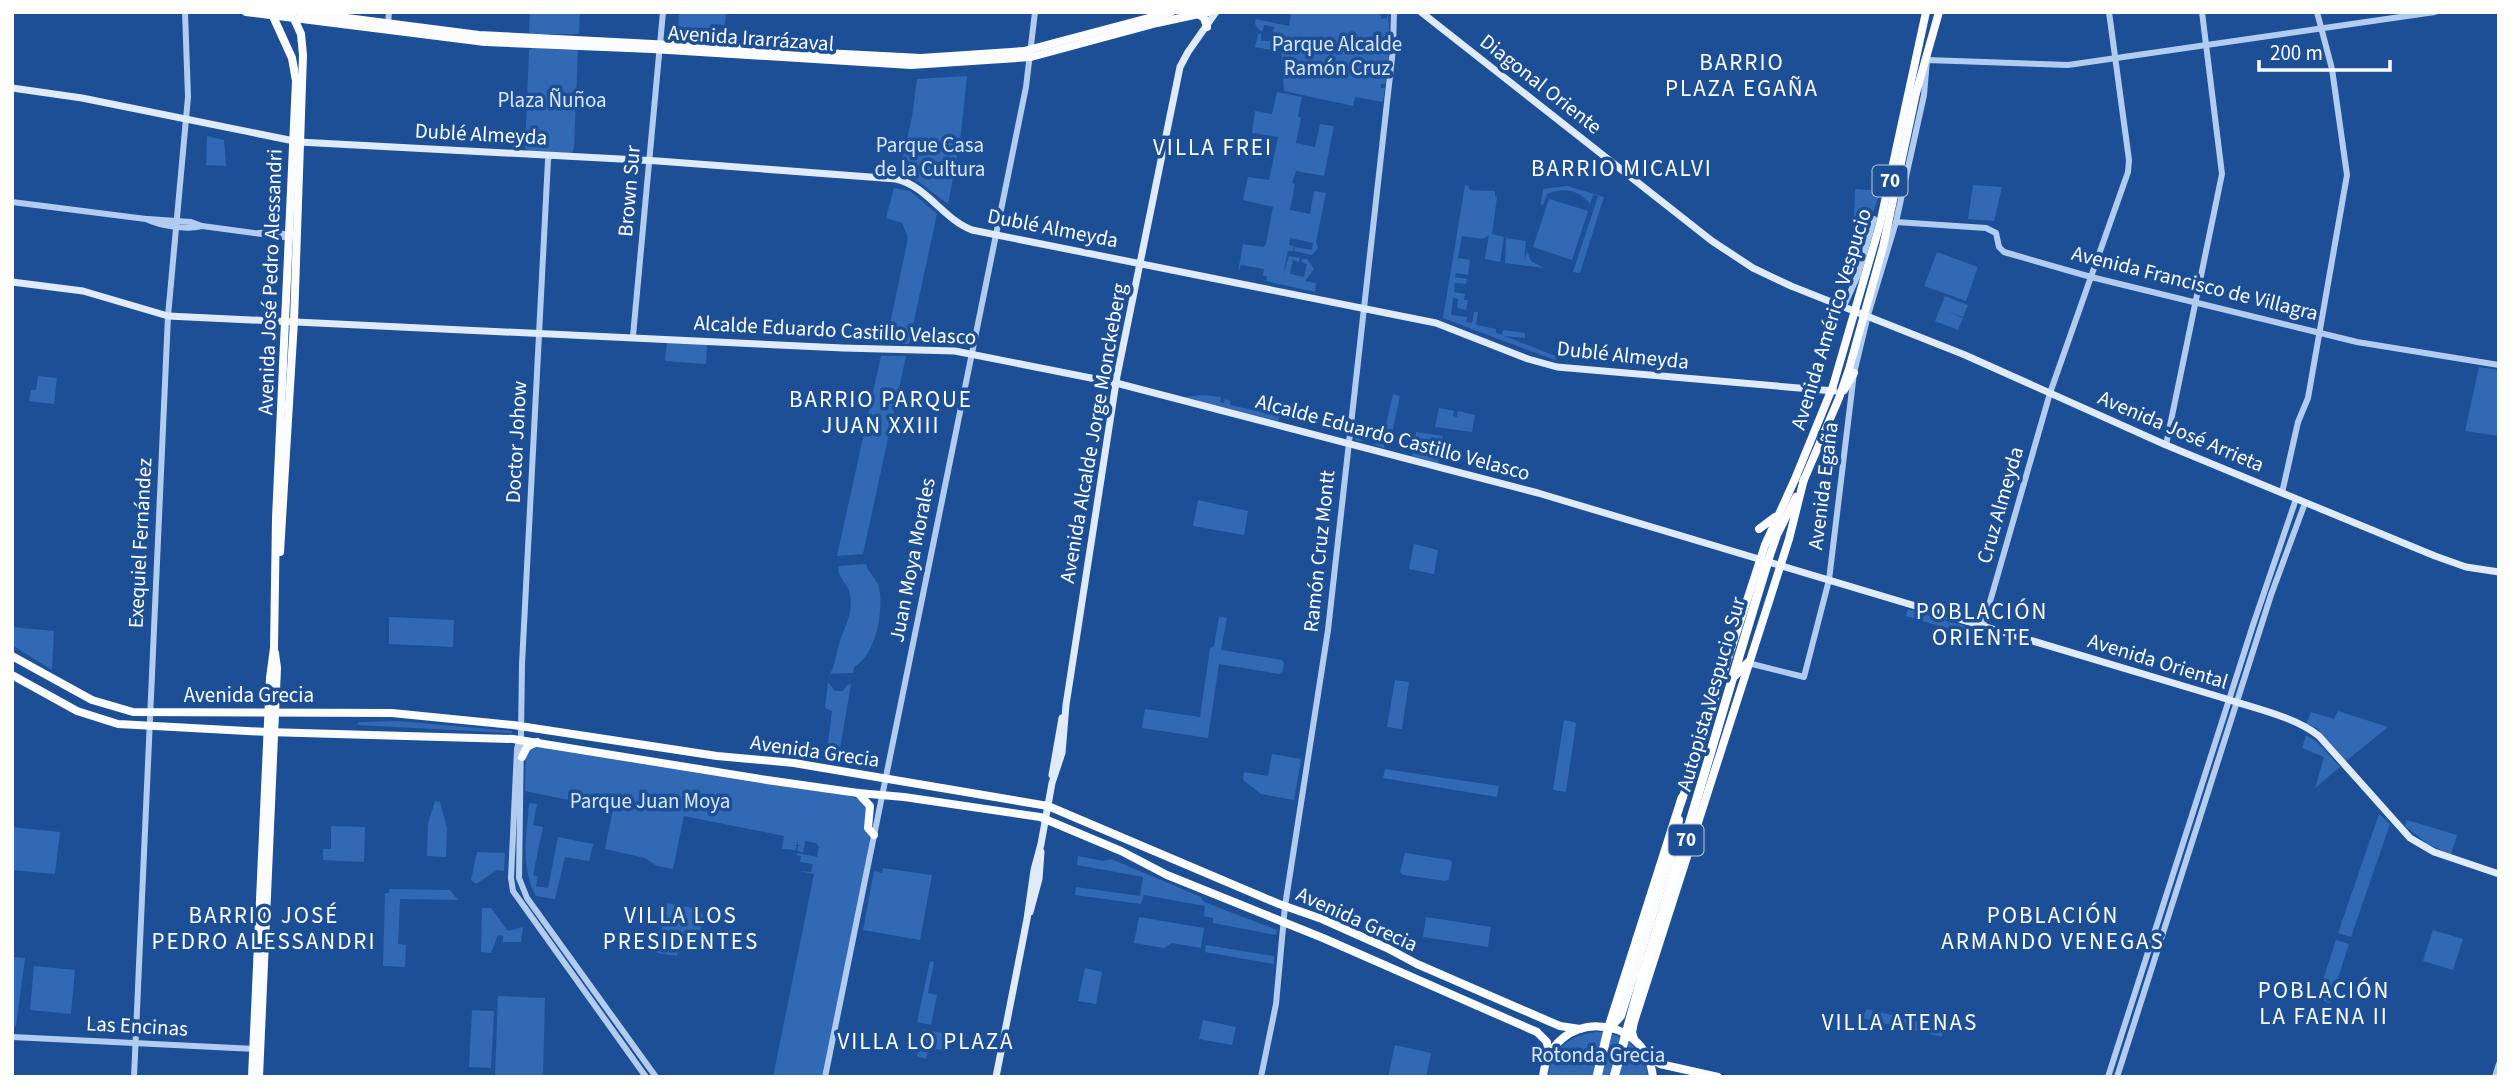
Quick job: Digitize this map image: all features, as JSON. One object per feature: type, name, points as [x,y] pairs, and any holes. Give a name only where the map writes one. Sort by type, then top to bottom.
[{"type":"highway","name":"Autopista Vespucio Sur","points":[[1614,1077],[1642,976],[1704,781],[1764,560]]},
{"type":"highway","points":[[1732,677],[1748,663]]},
{"type":"highway","points":[[1704,781],[1718,758]]},
{"type":"highway","name":"Autopista Vespucio Sur","points":[[1597,1077],[1608,1030],[1682,798]]},
{"type":"main road","name":"Avenida Irarrázaval","points":[[246,12],[479,35],[938,58],[1031,53],[1171,12]]},
{"type":"main road","name":"Avenida Irarrázaval","points":[[295,15],[314,22],[485,42],[661,46],[885,64],[929,64],[1031,53],[1208,12]]},
{"type":"main road","name":"Avenida Alcalde Jorge Monckeberg","points":[[996,1077],[1060,745],[1116,383],[1140,263],[1181,67],[1188,52],[1216,12]]},
{"type":"main road","name":"Diagonal Oriente","points":[[1421,12],[1728,253],[1778,280],[1854,310]]},
{"type":"main road","name":"70","points":[[1917,50],[1926,12]]},
{"type":"main road","name":"Avenida Egaña","points":[[1927,60],[1939,12]]},
{"type":"main road","name":"Avenida José Pedro Alessandri","points":[[272,14],[294,62],[296,141]]},
{"type":"main road","points":[[1198,14],[1204,18],[1207,27]]},
{"type":"main road","name":"Avenida José Pedro Alessandri","points":[[259,1077],[257,1049],[274,649],[276,518],[290,320],[291,237],[302,40],[295,15]]},
{"type":"main road","points":[[287,45],[295,45],[302,40],[307,26],[314,22]]},
{"type":"main road","points":[[1917,50],[1920,57],[1927,60]]},
{"type":"main road","name":"Avenida Américo Vespucio","points":[[1611,1027],[1622,1016],[1670,860],[1682,798],[1780,513],[1831,391],[1885,203],[1917,50]]},
{"type":"main road","points":[[929,64],[938,58]]},
{"type":"main road","name":"Avenida Américo Vespucio","points":[[1764,560],[1804,479],[1842,391],[1866,314],[1916,93],[1927,60]]},
{"type":"main road","name":"Dublé Almeyda","points":[[12,88],[186,117],[296,141],[548,157],[649,160],[901,180],[918,189],[964,226],[1441,325],[1557,368],[1842,391]]},
{"type":"main road","points":[[1896,185],[1906,175]]},
{"type":"main road","points":[[1874,219],[1885,203]]},
{"type":"main road","name":"Alcalde Eduardo Castillo Velasco","points":[[12,282],[83,290],[168,316],[843,348],[944,350],[972,354],[1116,383],[1348,443],[1538,493],[1764,560]]},
{"type":"main road","name":"Avenida José Arrieta","points":[[1854,310],[2166,445],[2455,564],[2499,572]]},
{"type":"main road","points":[[1842,391],[1854,373]]},
{"type":"main road","name":"Avenida Américo Vespucio","points":[[1634,1040],[1634,1022],[1793,524],[1804,479]]},
{"type":"main road","points":[[1759,529],[1780,513]]},
{"type":"main road","name":"Avenida Oriental","points":[[1764,560],[2294,723],[2314,733],[2415,842],[2434,852],[2499,874]]},
{"type":"main road","name":"Avenida Grecia","points":[[12,656],[92,700],[121,709],[150,713],[392,713],[520,726],[717,756],[793,762],[1048,806],[1376,943],[1417,964],[1560,1026],[1580,1029]]},
{"type":"main road","name":"Avenida Grecia","points":[[12,675],[87,715],[118,724],[520,740],[858,793],[882,794],[1046,819],[1134,857],[1167,875],[1537,1032],[1547,1042],[1548,1056]]},
{"type":"main road","points":[[522,757],[528,746],[537,742]]},
{"type":"main road","points":[[858,793],[870,806],[868,828],[874,835]]},
{"type":"main road","points":[[1543,1077],[1548,1056],[1560,1040],[1580,1029],[1599,1026],[1611,1027],[1634,1040],[1647,1056],[1660,1064],[1718,1077]]},
{"type":"main road","name":"Avenida José Pedro Alessandri","points":[[252,1077],[257,1049]]},
{"type":"main road","points":[[1647,1056],[1653,1077]]},
{"type":"street","name":"Exequiel Fernández","points":[[134,1077],[168,316],[188,89],[185,12]]},
{"type":"street","points":[[388,24],[389,12]]},
{"type":"street","name":"Brown Sur","points":[[634,336],[663,12]]},
{"type":"street","name":"Juan Moya Morales","points":[[825,1077],[996,234],[1031,53],[1035,12]]},
{"type":"street","name":"Ramón Cruz Montt","points":[[1261,1077],[1276,1003],[1285,906],[1328,630],[1393,49],[1392,12]]},
{"type":"street","name":"Cruz Almeyda","points":[[1983,626],[2050,393],[2129,168],[2109,12]]},
{"type":"street","points":[[2166,445],[2222,174],[2202,12]]},
{"type":"street","points":[[2283,494],[2298,422],[2308,398],[2347,175],[2332,69],[2317,12]]},
{"type":"street","points":[[1927,60],[2068,65],[2435,12]]},
{"type":"street","name":"Avenida Egaña","points":[[1748,663],[1804,677],[1829,580],[1854,373],[1866,314],[1896,222],[1924,95],[1927,60]]},
{"type":"street","name":"Doctor Johow","points":[[520,740],[548,157]]},
{"type":"street","points":[[12,202],[291,237]]},
{"type":"street","name":"Avenida Américo Vespucio","points":[[1843,306],[1849,300],[1858,275],[1874,219]]},
{"type":"street","name":"Avenida Francisco de Villagra","points":[[1896,222],[1986,228],[1996,233],[2001,250],[2091,277],[2369,345],[2499,365]]},
{"type":"street","points":[[2117,1077],[2296,499]]},
{"type":"street","points":[[2108,1077],[2232,702],[2305,503]]},
{"type":"street","points":[[520,740],[522,757],[512,887],[517,898],[646,1077]]},
{"type":"street","points":[[520,740],[517,749],[520,883],[527,898],[655,1076]]},
{"type":"street","points":[[544,936],[551,931]]},
{"type":"street","name":"Las Encinas","points":[[12,1037],[257,1049]]},
{"type":"street","points":[[2495,1077],[2499,1064]]},
{"type":"green space","name":"Plaza Ñuñoa","points":[[530,12],[580,12],[579,34],[532,34],[529,32]]},
{"type":"green space","points":[[679,12],[726,12],[725,25],[711,24],[710,40],[678,37]]},
{"type":"green space","name":"Parque Alcalde Ramón Cruz","points":[[1291,12],[1379,12],[1382,19],[1387,18],[1388,12],[1390,45],[1385,84],[1381,84],[1381,88],[1385,88],[1383,102],[1355,97],[1353,106],[1284,91],[1281,45],[1272,50],[1255,47],[1258,34],[1261,34],[1261,41],[1272,41],[1274,27],[1264,25],[1262,31],[1255,24],[1256,19],[1289,26]]},
{"type":"green space","name":"Plaza Ñuñoa","points":[[529,50],[578,50],[572,153],[528,151],[525,148]]},
{"type":"green space","name":"Parque Casa de la Cultura","points":[[967,76],[960,142],[948,204],[919,182],[899,173],[912,117],[917,79]]},
{"type":"green space","points":[[1277,92],[1302,97],[1296,143],[1315,147],[1320,124],[1334,126],[1324,176],[1296,171],[1292,183],[1295,184],[1290,210],[1310,214],[1314,191],[1326,193],[1316,242],[1318,248],[1312,255],[1294,251],[1295,247],[1312,250],[1313,243],[1290,238],[1289,245],[1294,246],[1293,251],[1288,251],[1283,275],[1289,256],[1300,258],[1299,262],[1293,260],[1290,274],[1304,277],[1307,264],[1301,262],[1302,259],[1307,259],[1314,269],[1305,281],[1316,283],[1315,292],[1266,281],[1267,276],[1263,276],[1264,269],[1241,265],[1238,272],[1243,244],[1263,247],[1266,244],[1273,207],[1243,200],[1248,177],[1269,180],[1278,137],[1252,133],[1255,111],[1272,114]]},
{"type":"green space","points":[[207,136],[224,140],[226,166],[206,165]]},
{"type":"green space","points":[[1465,185],[1469,186],[1469,190],[1495,191],[1497,197],[1492,234],[1504,237],[1500,262],[1485,259],[1489,235],[1482,239],[1462,236],[1458,258],[1470,260],[1468,275],[1456,273],[1455,277],[1467,279],[1466,284],[1455,283],[1454,292],[1465,294],[1464,300],[1468,300],[1466,310],[1457,308],[1458,299],[1453,298],[1451,315],[1467,317],[1466,322],[1472,323],[1474,312],[1478,312],[1476,325],[1496,329],[1496,333],[1502,335],[1503,330],[1525,333],[1525,338],[1504,336],[1558,357],[1555,360],[1443,318]]},
{"type":"green space","points":[[1973,185],[2002,187],[1994,221],[1968,219]]},
{"type":"green space","points":[[1567,186],[1604,197],[1580,273],[1573,272],[1598,196],[1593,195],[1590,204],[1576,193],[1559,191],[1547,194],[1543,205],[1541,204],[1543,189]]},
{"type":"green space","points":[[894,188],[910,191],[937,214],[909,344],[886,343],[908,238],[902,223],[886,218]]},
{"type":"green space","points":[[1855,189],[1881,191],[1871,217],[1854,216]]},
{"type":"green space","points":[[1549,199],[1588,211],[1572,260],[1533,247]]},
{"type":"green space","points":[[1506,238],[1526,241],[1524,260],[1527,251],[1531,261],[1544,268],[1505,263]]},
{"type":"green space","points":[[1937,252],[1978,267],[1966,301],[1924,286]]},
{"type":"green space","points":[[1945,296],[1968,305],[1963,317],[1947,311],[1963,318],[1958,330],[1935,321]]},
{"type":"green space","points":[[667,341],[707,344],[706,364],[665,361]]},
{"type":"green space","points":[[881,356],[906,356],[863,554],[837,556]]},
{"type":"green space","points":[[2479,367],[2499,370],[2499,436],[2465,431]]},
{"type":"green space","points":[[38,376],[57,378],[54,404],[29,401],[31,390],[36,390]]},
{"type":"green space","points":[[1393,394],[1400,396],[1392,433],[1387,432],[1384,448],[1375,445],[1376,440],[1382,440],[1383,433],[1360,428],[1358,436],[1363,437],[1362,442],[1355,440],[1358,424],[1385,429]]},
{"type":"green space","points":[[1183,397],[1221,397],[1220,402],[1224,403],[1225,399],[1230,401],[1230,405],[1279,416],[1278,421]]},
{"type":"green space","points":[[1439,408],[1454,411],[1453,416],[1457,417],[1458,411],[1475,415],[1472,432],[1435,427]]},
{"type":"green space","points":[[1416,432],[1443,436],[1438,463],[1412,456]]},
{"type":"green space","points":[[1198,500],[1248,511],[1244,535],[1193,526]]},
{"type":"green space","points":[[1414,544],[1438,550],[1434,574],[1409,569]]},
{"type":"green space","points":[[866,564],[879,587],[877,632],[868,653],[854,667],[853,673],[830,674],[851,602],[838,566]]},
{"type":"green space","points":[[1908,609],[1978,630],[1976,637],[1906,616]]},
{"type":"green space","points":[[389,617],[454,620],[453,647],[389,644]]},
{"type":"green space","points":[[1219,617],[1227,618],[1221,650],[1282,660],[1283,671],[1279,674],[1219,664],[1208,738],[1142,728],[1145,709],[1200,717],[1210,648],[1214,646]]},
{"type":"green space","points":[[12,627],[54,631],[52,670],[12,645]]},
{"type":"green space","points":[[1395,680],[1409,682],[1402,729],[1387,727]]},
{"type":"green space","points":[[828,682],[835,691],[843,691],[851,684],[838,760],[826,759],[832,711],[825,708]]},
{"type":"green space","points":[[2338,711],[2388,727],[2346,761],[2317,728],[2306,724],[2311,712],[2334,719]]},
{"type":"green space","points":[[1564,720],[1576,724],[1566,792],[1553,790]]},
{"type":"green space","points":[[398,721],[512,733],[357,725],[359,722]]},
{"type":"green space","points":[[2306,735],[2318,743],[2340,767],[2315,788],[2324,757],[2302,748]]},
{"type":"green space","name":"Parque Juan Moya","points":[[534,745],[846,795],[861,800],[867,807],[865,829],[870,836],[869,847],[822,1077],[773,1077],[814,874],[799,871],[811,872],[813,864],[800,862],[801,856],[796,855],[817,857],[819,847],[816,843],[805,841],[803,853],[797,850],[798,846],[801,846],[798,845],[798,839],[797,845],[793,845],[796,850],[782,849],[784,836],[684,816],[673,869],[657,866],[645,858],[605,849],[613,809],[525,791],[526,752]]},
{"type":"green space","points":[[1272,754],[1301,759],[1294,800],[1261,794],[1243,780],[1244,772],[1268,776]]},
{"type":"green space","points":[[1385,769],[1499,786],[1497,797],[1383,778]]},
{"type":"green space","points":[[435,801],[440,802],[447,828],[446,857],[427,856],[428,824]]},
{"type":"green space","points":[[529,803],[537,804],[533,825],[543,827],[533,875],[538,877],[536,886],[548,888],[558,837],[593,844],[589,861],[565,857],[555,899],[536,896],[528,874],[526,850]]},
{"type":"green space","points":[[2379,814],[2390,824],[2351,937],[2338,933]]},
{"type":"green space","points":[[2407,820],[2457,835],[2451,855],[2428,844],[2405,826]]},
{"type":"green space","points":[[331,826],[365,827],[364,862],[323,860],[323,849],[331,849]]},
{"type":"green space","points":[[12,827],[60,832],[55,874],[12,870]]},
{"type":"green space","points":[[477,852],[505,853],[504,871],[497,870],[476,884],[471,880]]},
{"type":"green space","points":[[1405,853],[1450,860],[1452,862],[1449,879],[1446,881],[1403,875],[1400,872]]},
{"type":"green space","points":[[1078,856],[1103,861],[1111,859],[1201,897],[1204,902],[1277,930],[1276,935],[1213,923],[1213,918],[1204,916],[1205,906],[1144,895],[1141,904],[1075,895],[1076,887],[1140,896],[1143,877],[1077,865]]},
{"type":"green space","points":[[883,868],[932,875],[920,940],[863,930],[874,871],[882,873]]},
{"type":"green space","points":[[389,889],[450,890],[458,900],[400,899],[398,944],[406,945],[405,967],[383,966],[385,893],[389,893]]},
{"type":"green space","points":[[667,903],[698,909],[703,915],[699,940],[681,937],[677,956],[657,953]]},
{"type":"green space","points":[[482,908],[491,908],[508,931],[523,927],[521,942],[503,942],[503,936],[498,935],[491,953],[481,952]]},
{"type":"green space","points":[[1139,917],[1204,928],[1201,948],[1172,943],[1164,948],[1134,943]]},
{"type":"green space","points":[[1426,917],[1491,927],[1488,947],[1423,937]]},
{"type":"green space","points":[[2433,930],[2463,939],[2453,970],[2423,961]]},
{"type":"green space","points":[[2336,940],[2349,944],[2330,1003],[2317,998]]},
{"type":"green space","points":[[1206,945],[1274,956],[1274,964],[1205,952]]},
{"type":"green space","points":[[12,957],[25,958],[16,1026],[12,1026]]},
{"type":"green space","points":[[930,961],[934,962],[928,993],[937,995],[931,1025],[917,1022]]},
{"type":"green space","points":[[34,966],[75,970],[71,1014],[30,1010]]},
{"type":"green space","points":[[1085,968],[1102,972],[1096,1004],[1078,1001]]},
{"type":"green space","points":[[498,996],[545,998],[543,1077],[495,1076]]},
{"type":"green space","points":[[1867,1009],[1944,1028],[1942,1037],[1862,1018]]},
{"type":"green space","points":[[472,1010],[494,1011],[491,1068],[469,1067]]},
{"type":"green space","points":[[1203,1020],[1236,1027],[1232,1045],[1199,1039]]},
{"type":"green space","points":[[923,1029],[947,1034],[944,1050],[929,1048],[926,1059],[917,1056]]},
{"type":"green space","name":"Rotonda Grecia","points":[[1596,1032],[1615,1035],[1631,1044],[1642,1058],[1648,1077],[1548,1077],[1553,1059],[1563,1045],[1578,1036]]},
{"type":"green space","points":[[1395,1045],[1431,1053],[1426,1077],[1388,1077]]},
{"type":"district","name":"BARRIO PLAZA EGAÑA","points":[[1742,75]]},
{"type":"district","name":"VILLA FREI","points":[[1213,147]]},
{"type":"district","name":"BARRIO MICALVI","points":[[1622,168]]},
{"type":"district","name":"BARRIO PARQUE JUAN XXIII","points":[[881,412]]},
{"type":"district","name":"POBLACIÓN ORIENTE","points":[[1982,624]]},
{"type":"district","name":"BARRIO JOSÉ PEDRO ALESSANDRI","points":[[264,928]]},
{"type":"district","name":"VILLA LOS PRESIDENTES","points":[[681,928]]},
{"type":"district","name":"POBLACIÓN ARMANDO VENEGAS","points":[[2053,928]]},
{"type":"district","name":"POBLACIÓN LA FAENA II","points":[[2324,1003]]},
{"type":"district","name":"VILLA ATENAS","points":[[1900,1022]]},
{"type":"district","name":"VILLA LO PLAZA","points":[[926,1041]]}]
